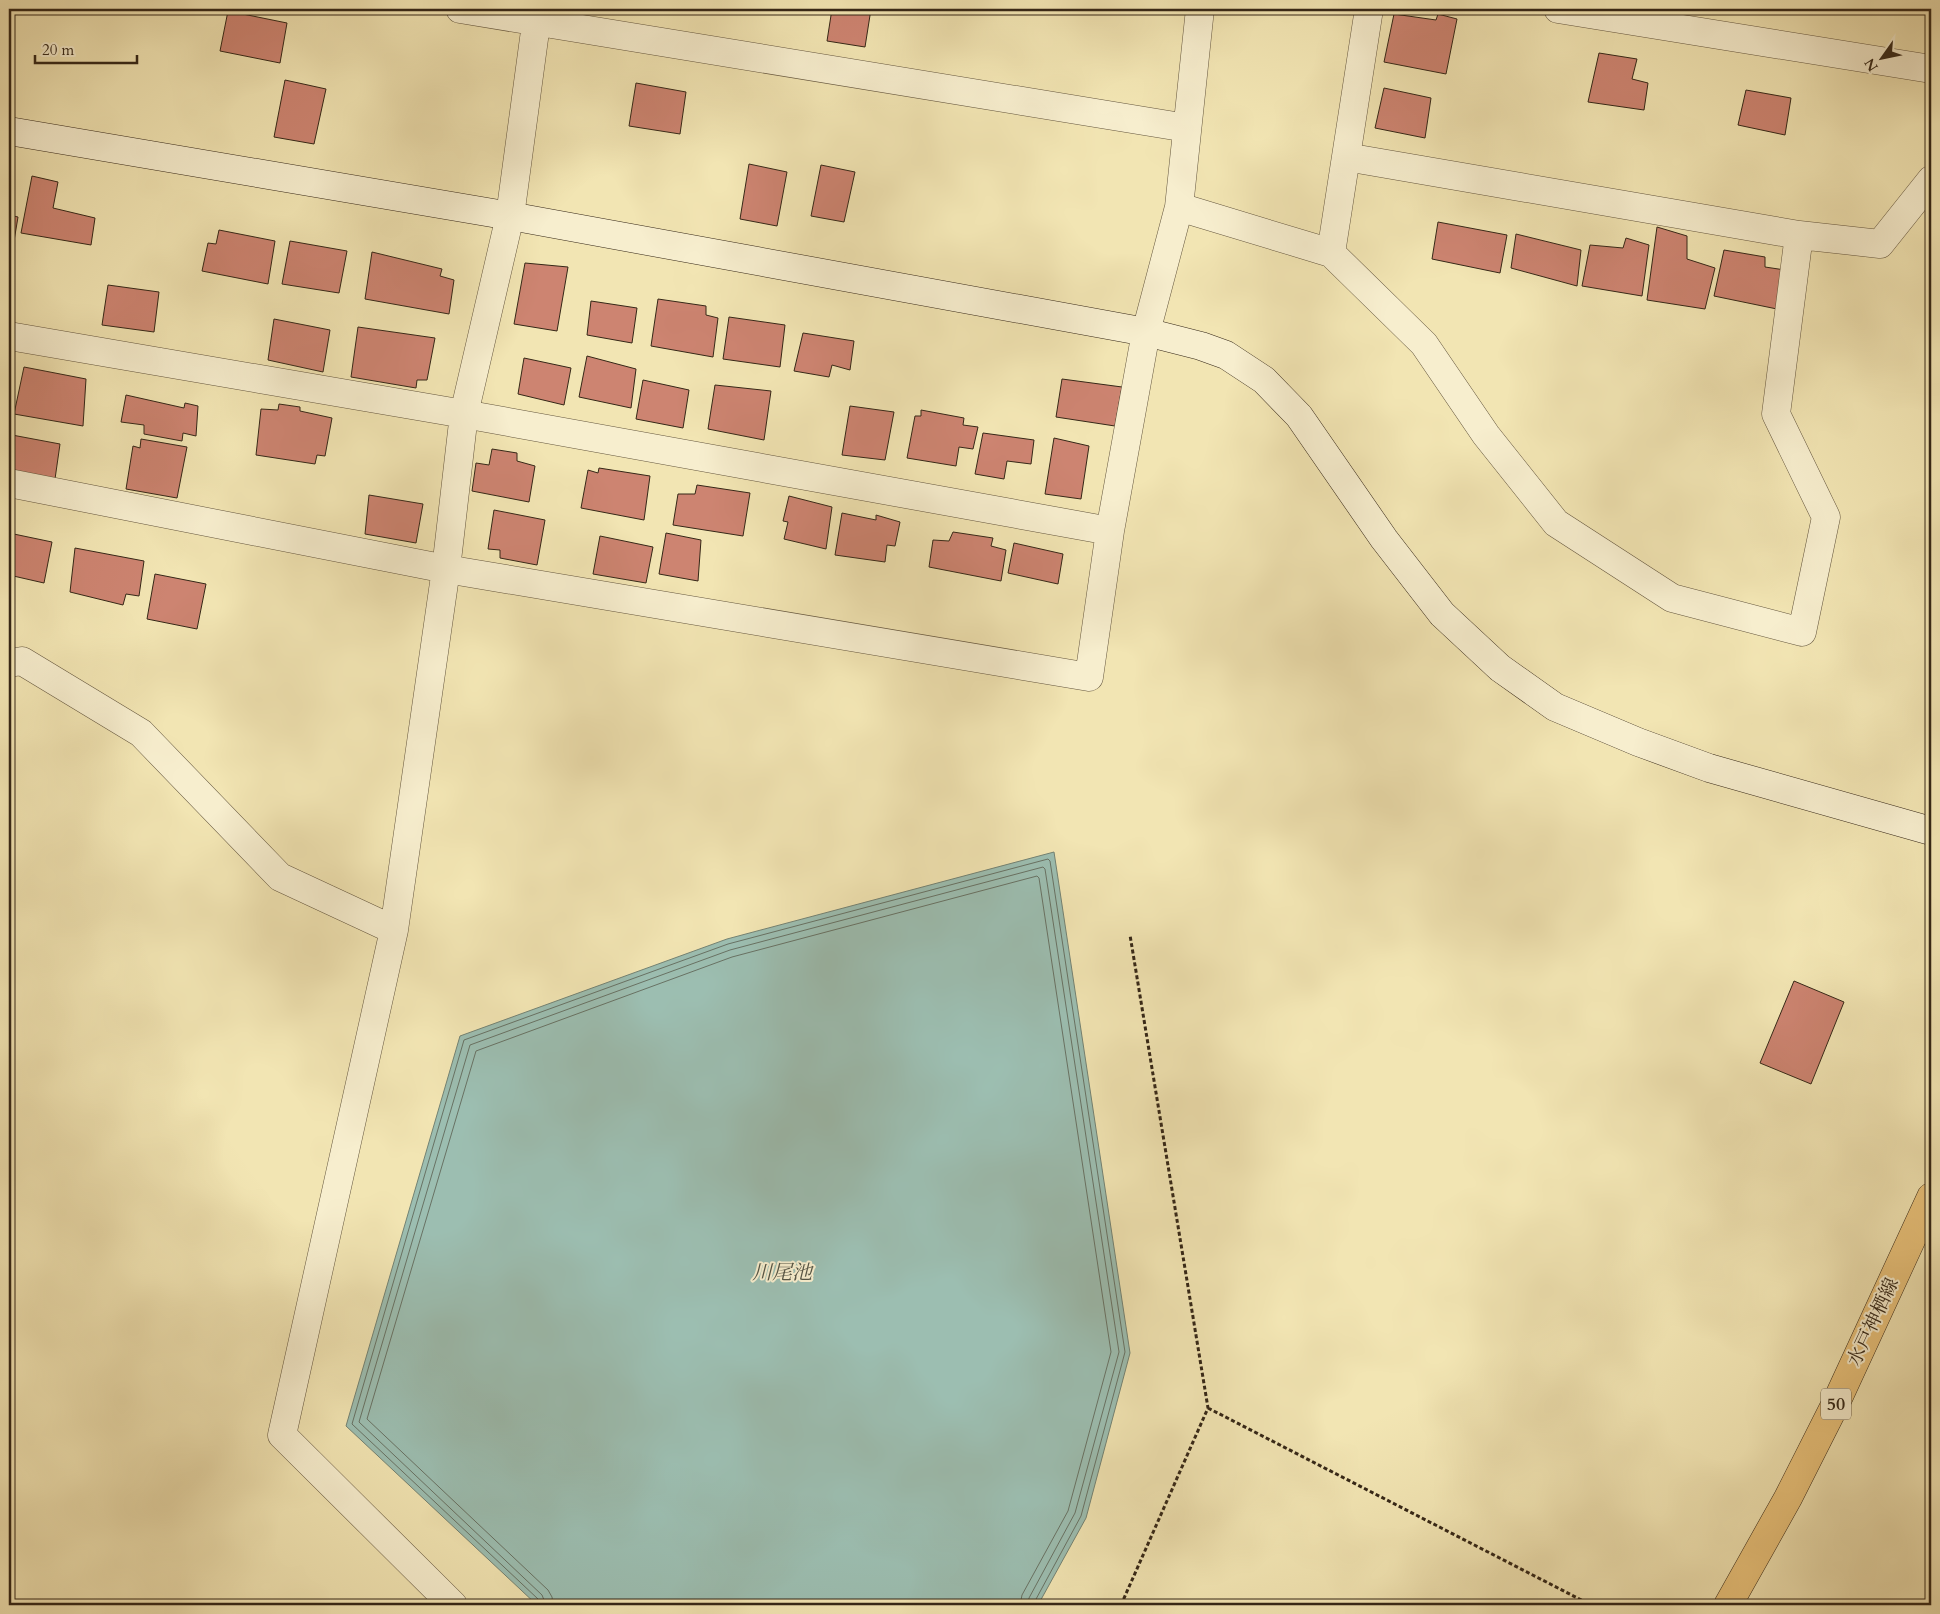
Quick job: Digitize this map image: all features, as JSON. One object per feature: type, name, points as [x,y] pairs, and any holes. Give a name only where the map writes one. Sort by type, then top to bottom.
[{"type":"main road","name":"水戸神栖線","points":[[1728,1605],[1788,1498],[1835,1405],[1931,1197]]},
{"type":"street","points":[[460,9],[537,15],[1187,128]]},
{"type":"street","points":[[9,484],[446,569],[1089,677],[1110,531],[1146,332],[1179,207],[1200,9]]},
{"type":"street","points":[[1331,253],[1369,9]]},
{"type":"street","points":[[1558,9],[1931,69]]},
{"type":"street","points":[[453,1605],[282,1435],[394,930],[446,569],[464,414],[510,216],[537,15]]},
{"type":"street","points":[[9,131],[510,216],[1146,332],[1201,346],[1226,355],[1264,380],[1299,416],[1384,539],[1442,614],[1500,668],[1556,708],[1638,742],[1709,768],[1931,831]]},
{"type":"street","points":[[1346,157],[1799,235],[1880,244],[1931,180]]},
{"type":"street","points":[[1179,207],[1331,253],[1424,344],[1486,435],[1556,523],[1672,598],[1802,632],[1826,517],[1776,414],[1799,235]]},
{"type":"street","points":[[9,336],[464,414],[1110,531]]},
{"type":"street","points":[[9,663],[22,661],[141,733],[280,877],[394,930]]},
{"type":"path","points":[[1121,1605],[1208,1408],[1130,935]]},
{"type":"path","points":[[1208,1408],[1591,1605]]},
{"type":"water","name":"川尾池","points":[[1054,852],[1130,1353],[1086,1518],[1038,1605],[537,1605],[346,1426],[460,1036],[727,939]]},
{"type":"building","points":[[832,9],[871,9],[865,47],[827,41]]},
{"type":"building","points":[[228,11],[287,23],[280,63],[220,51]]},
{"type":"building","points":[[1394,14],[1436,20],[1438,14],[1457,19],[1446,74],[1384,62]]},
{"type":"building","points":[[1599,53],[1637,59],[1632,79],[1648,83],[1644,110],[1588,102]]},
{"type":"building","points":[[285,80],[326,89],[314,144],[274,137]]},
{"type":"building","points":[[636,83],[686,92],[680,134],[629,126]]},
{"type":"building","points":[[1384,88],[1431,98],[1425,138],[1375,128]]},
{"type":"building","points":[[1746,90],[1791,98],[1785,135],[1738,125]]},
{"type":"building","points":[[749,164],[787,172],[777,226],[740,219]]},
{"type":"building","points":[[821,165],[855,172],[844,222],[811,216]]},
{"type":"building","points":[[32,176],[58,182],[53,208],[95,218],[91,245],[21,233]]},
{"type":"building","points":[[9,215],[18,217],[14,241],[9,240]]},
{"type":"building","points":[[1438,222],[1507,235],[1500,273],[1432,259]]},
{"type":"building","points":[[1657,227],[1687,236],[1687,259],[1715,268],[1705,309],[1647,300]]},
{"type":"building","points":[[219,230],[275,241],[268,284],[202,271],[208,243],[216,244]]},
{"type":"building","points":[[1516,234],[1581,250],[1577,286],[1511,268]]},
{"type":"building","points":[[1626,238],[1649,245],[1642,296],[1582,286],[1590,245],[1623,248]]},
{"type":"building","points":[[290,241],[347,251],[339,293],[282,284]]},
{"type":"building","points":[[1724,250],[1765,257],[1765,267],[1785,270],[1777,309],[1714,296]]},
{"type":"building","points":[[372,252],[442,269],[440,276],[454,280],[449,314],[365,299]]},
{"type":"building","points":[[525,263],[568,267],[557,331],[514,324]]},
{"type":"building","points":[[108,285],[159,292],[154,332],[102,325]]},
{"type":"building","points":[[658,299],[706,306],[706,315],[718,318],[713,357],[651,346]]},
{"type":"building","points":[[591,301],[637,308],[632,343],[587,335]]},
{"type":"building","points":[[729,317],[785,325],[780,367],[723,359]]},
{"type":"building","points":[[274,319],[330,330],[323,372],[268,360]]},
{"type":"building","points":[[358,327],[435,338],[427,380],[417,380],[416,388],[351,377]]},
{"type":"building","points":[[803,333],[854,341],[850,370],[832,365],[829,377],[794,371]]},
{"type":"building","points":[[587,356],[636,369],[631,408],[579,397]]},
{"type":"building","points":[[524,358],[571,368],[564,405],[518,394]]},
{"type":"building","points":[[24,367],[86,379],[83,426],[14,414]]},
{"type":"building","points":[[1062,379],[1122,387],[1115,426],[1056,417]]},
{"type":"building","points":[[643,380],[689,390],[683,428],[636,419]]},
{"type":"building","points":[[715,385],[771,391],[764,440],[708,429]]},
{"type":"building","points":[[126,395],[184,408],[185,403],[198,406],[196,436],[183,433],[182,441],[144,434],[144,425],[121,422]]},
{"type":"building","points":[[279,404],[300,407],[300,411],[332,418],[325,456],[317,455],[315,464],[256,455],[261,409],[278,410]]},
{"type":"building","points":[[850,406],[894,412],[885,460],[842,455]]},
{"type":"building","points":[[921,410],[964,418],[963,425],[978,427],[973,449],[959,447],[956,466],[907,458],[915,416],[921,416]]},
{"type":"building","points":[[983,433],[1034,440],[1031,464],[1007,461],[1004,479],[975,474]]},
{"type":"building","points":[[12,435],[60,444],[55,479],[9,470]]},
{"type":"building","points":[[1054,438],[1089,446],[1081,499],[1045,494]]},
{"type":"building","points":[[141,439],[187,447],[177,498],[126,489],[133,446],[140,448]]},
{"type":"building","points":[[492,449],[517,453],[517,461],[535,466],[529,502],[472,491],[476,463],[489,465]]},
{"type":"building","points":[[599,468],[650,476],[644,520],[581,508],[588,470],[598,473]]},
{"type":"building","points":[[697,485],[750,493],[743,536],[673,525],[678,494],[695,494]]},
{"type":"building","points":[[369,495],[423,504],[416,543],[365,534]]},
{"type":"building","points":[[789,496],[832,507],[826,549],[784,539],[788,522],[783,521]]},
{"type":"building","points":[[494,510],[545,520],[537,565],[500,558],[500,550],[488,549]]},
{"type":"building","points":[[842,513],[876,520],[876,515],[900,522],[895,546],[887,545],[885,562],[835,555]]},
{"type":"building","points":[[953,532],[993,538],[991,546],[1006,550],[1001,581],[929,567],[933,540],[949,541]]},
{"type":"building","points":[[9,533],[52,542],[44,583],[9,575]]},
{"type":"building","points":[[666,533],[701,540],[698,581],[659,574]]},
{"type":"building","points":[[600,536],[653,547],[646,583],[593,574]]},
{"type":"building","points":[[1014,543],[1063,554],[1058,584],[1008,573]]},
{"type":"building","points":[[75,548],[144,561],[139,596],[126,594],[123,605],[70,592]]},
{"type":"building","points":[[155,574],[206,584],[197,629],[147,619]]},
{"type":"building","points":[[1794,981],[1844,1002],[1811,1084],[1760,1063]]}]
